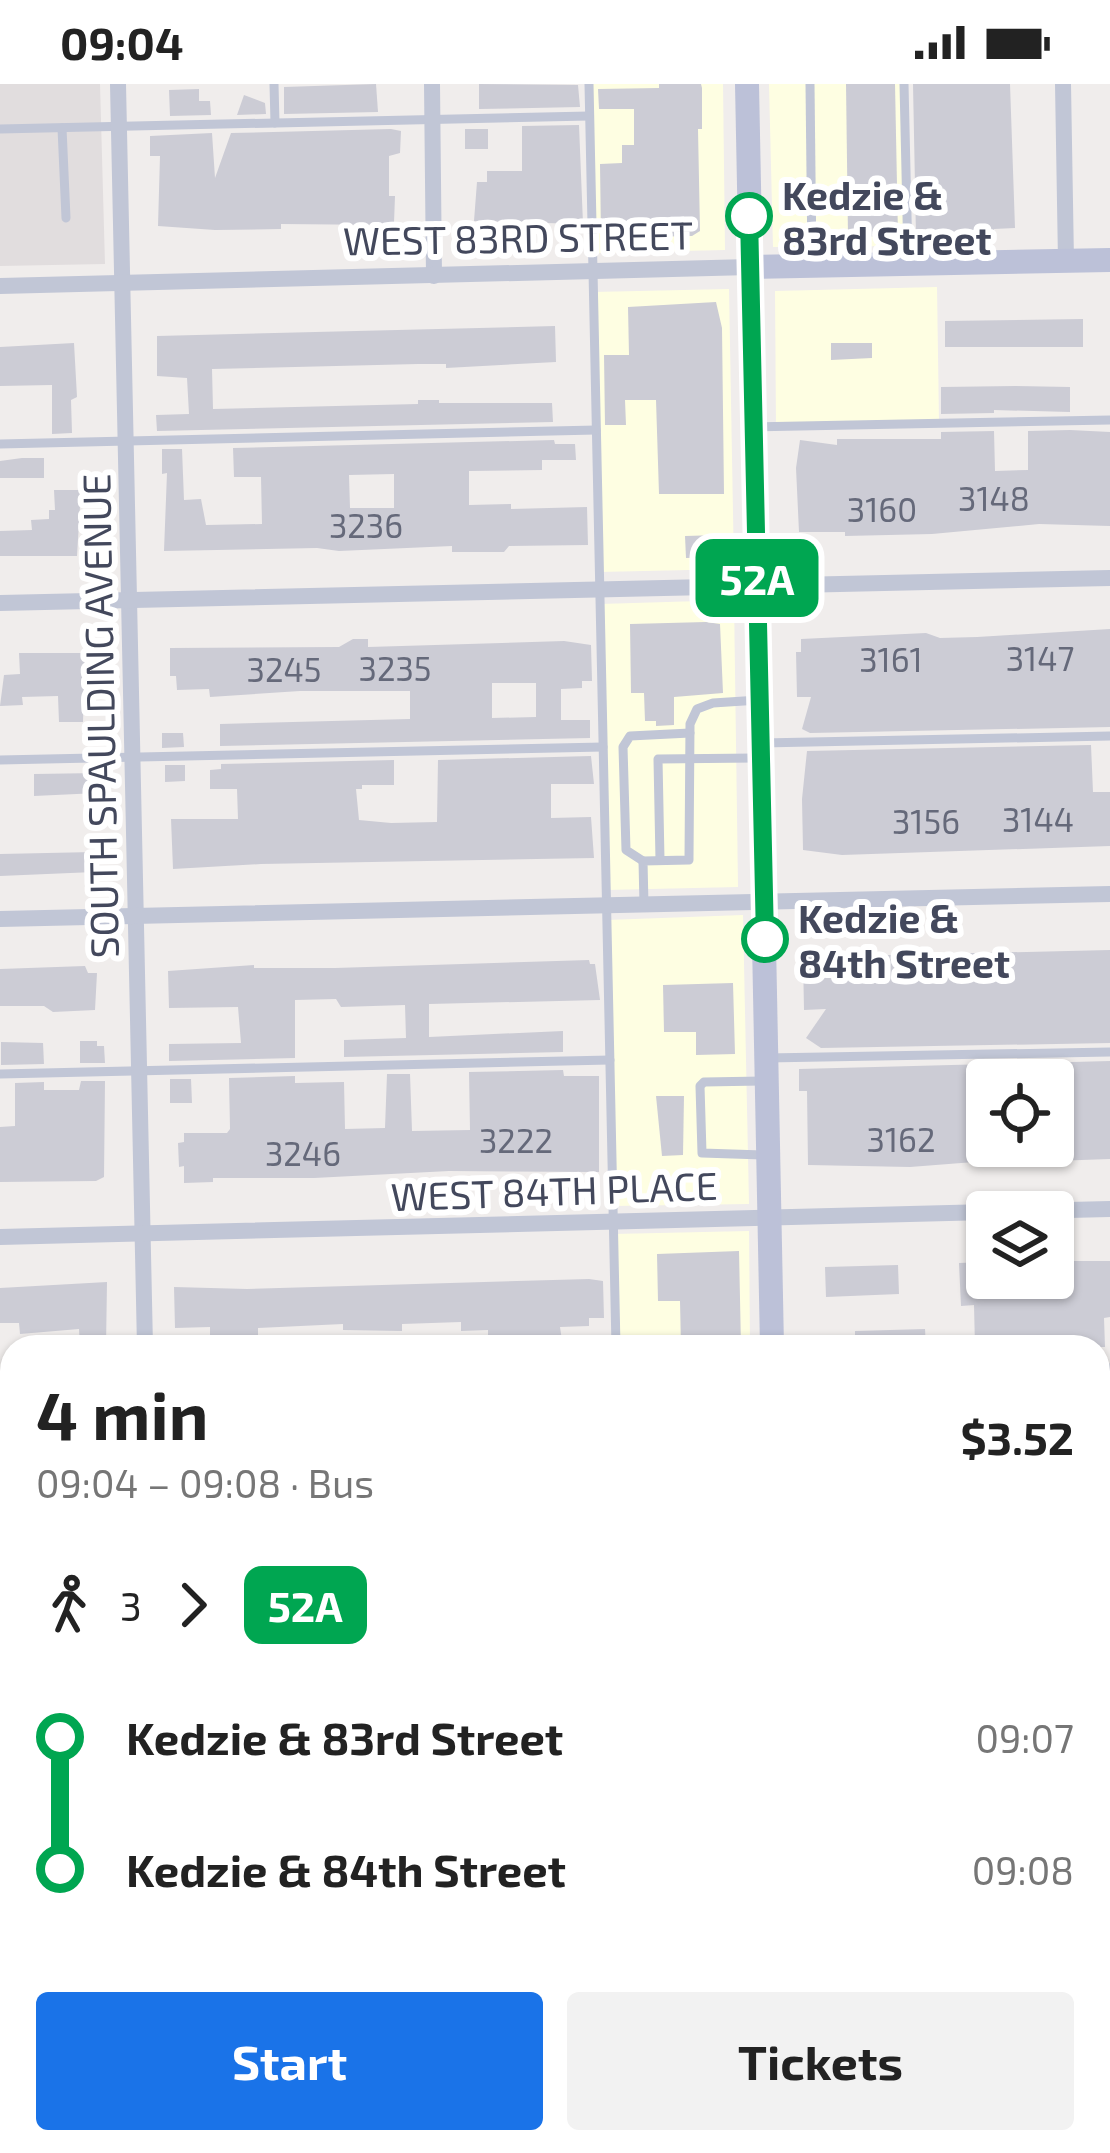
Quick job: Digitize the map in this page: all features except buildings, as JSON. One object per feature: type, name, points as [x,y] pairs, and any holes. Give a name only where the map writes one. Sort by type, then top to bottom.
[{"type":"main road","points":[[746,84],[772,1335]]},
{"type":"main road","name":"WEST 83RD STREET","points":[[750,267],[1110,260]]},
{"type":"street","name":"SOUTH SPAULDING AVENUE","points":[[118,84],[145,1335]]},
{"type":"street","points":[[432,84],[434,276]]},
{"type":"street","points":[[1063,84],[1066,260]]},
{"type":"street","name":"WEST 83RD STREET","points":[[0,286],[750,267]]},
{"type":"street","points":[[0,603],[1110,578]]},
{"type":"street","points":[[0,919],[1110,894]]},
{"type":"street","name":"WEST 84TH PLACE","points":[[0,1237],[1110,1209]]},
{"type":"lane","points":[[274,84],[275,122]]},
{"type":"lane","points":[[589,84],[616,1335]]},
{"type":"lane","points":[[810,84],[812,266]]},
{"type":"lane","points":[[904,84],[908,264]]},
{"type":"lane","points":[[0,129],[590,116]]},
{"type":"lane","points":[[62,128],[66,218]]},
{"type":"lane","points":[[754,427],[1110,420]]},
{"type":"lane","points":[[0,444],[596,430]]},
{"type":"lane","points":[[690,733],[630,736],[622,747],[626,850],[643,861],[689,860],[690,733],[698,709],[713,703],[760,700]]},
{"type":"lane","points":[[660,860],[658,760],[761,750],[1110,736]]},
{"type":"lane","points":[[0,760],[603,747]]},
{"type":"lane","points":[[643,861],[644,905]]},
{"type":"lane","points":[[769,1155],[702,1154],[700,1086],[704,1082],[767,1069],[1110,1052]]},
{"type":"lane","points":[[0,1074],[610,1060]]},
{"type":"shaded area","points":[[0,84],[100,84],[105,264],[0,266]]},
{"type":"shaded area","points":[[589,84],[723,84],[725,250],[593,253]]},
{"type":"shaded area","points":[[769,84],[904,84],[908,246],[773,247]]},
{"type":"shaded area","points":[[937,287],[939,423],[776,427],[775,291]]},
{"type":"shaded area","points":[[729,289],[734,569],[599,572],[593,292]]},
{"type":"shaded area","points":[[734,600],[738,887],[606,890],[600,604]]},
{"type":"shaded area","points":[[743,915],[749,1204],[613,1206],[607,920]]},
{"type":"shaded area","points":[[749,1231],[750,1335],[616,1335],[613,1234]]},
{"type":"bus line","name":"52A","points":[[749,216],[765,939]]},
{"type":"place","name":"Kedzie & 83rd Street","points":[[749,216]]},
{"type":"place","name":"Kedzie & 84th Street","points":[[765,939]]}]
